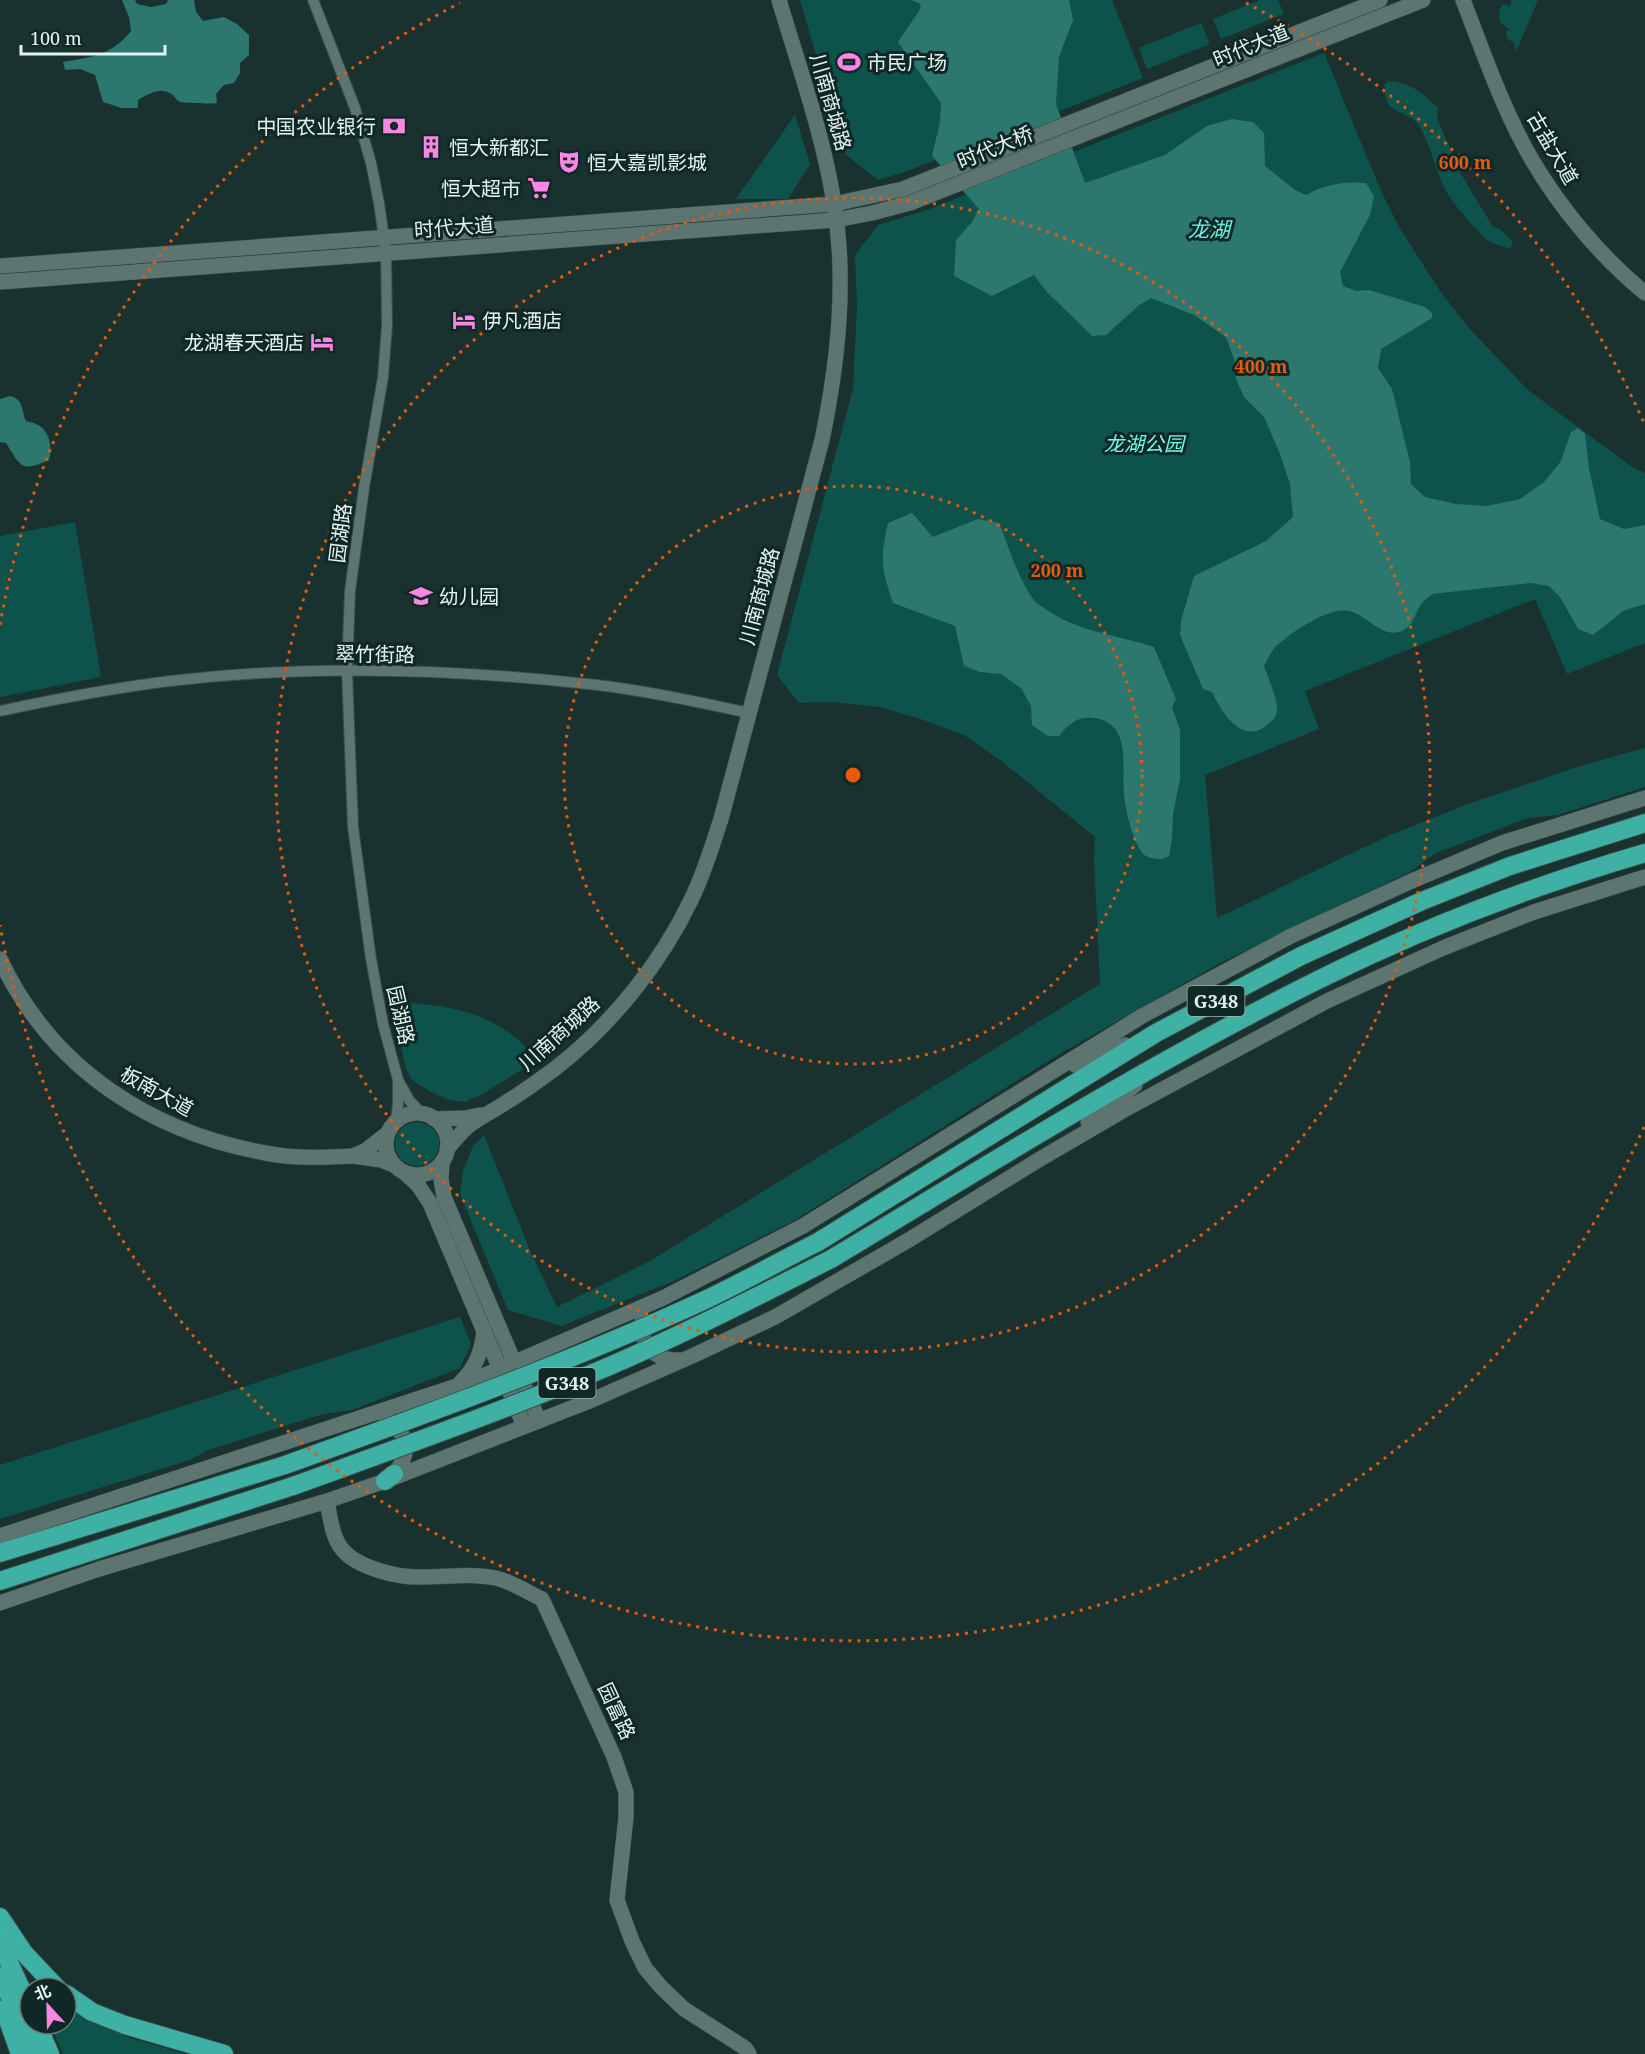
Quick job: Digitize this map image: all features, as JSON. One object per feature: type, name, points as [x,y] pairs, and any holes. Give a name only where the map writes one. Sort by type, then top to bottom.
[{"type":"highway","name":"G348","points":[[0,1553],[285,1465],[459,1403],[706,1299],[818,1242],[1156,1033],[1301,956],[1422,901],[1510,866],[1645,824]]},
{"type":"highway","name":"G348","points":[[4,1579],[293,1486],[468,1422],[605,1368],[717,1317],[831,1259],[1081,1109],[1170,1058],[1317,980],[1433,928],[1526,891],[1645,853]]},
{"type":"highway","points":[[0,1917],[24,1953],[46,1976]]},
{"type":"highway","points":[[0,1943],[18,1982]]},
{"type":"highway","points":[[0,1976],[36,2054]]},
{"type":"highway","points":[[0,1999],[20,2054]]},
{"type":"highway","points":[[78,2002],[92,2012],[125,2025],[224,2054]]},
{"type":"highway","points":[[42,2036],[50,2054]]},
{"type":"street","name":"园湖路","points":[[313,0],[355,108],[371,163],[386,253],[387,326],[382,377],[350,591],[347,671],[353,827],[371,959],[383,1024],[398,1080]]},
{"type":"street","name":"川南商城路","points":[[483,1115],[535,1084],[567,1059],[622,1003],[670,938],[691,901],[707,864],[733,779],[822,440],[833,388],[838,341],[840,286],[834,204],[826,158],[779,0]]},
{"type":"street","name":"时代大道","points":[[1092,123],[1380,0]]},
{"type":"street","name":"时代大道","points":[[1092,123],[1423,0]]},
{"type":"street","name":"古盐大道","points":[[1463,0],[1503,99],[1533,162],[1559,201],[1579,225],[1627,278],[1645,293]]},
{"type":"street","name":"时代大桥","points":[[906,196],[1092,123]]},
{"type":"street","name":"时代大道","points":[[0,266],[834,204],[906,196]]},
{"type":"street","name":"时代大道","points":[[0,282],[836,220],[872,213],[906,196]]},
{"type":"street","name":"翠竹街路","points":[[0,711],[97,691],[171,681],[281,672],[347,671],[450,673],[599,686],[749,712]]},
{"type":"street","points":[[690,1357],[669,1360],[659,1357],[650,1350],[642,1331],[643,1320],[654,1303],[803,1226],[1142,1016],[1291,936],[1414,880],[1502,843],[1645,798]]},
{"type":"street","points":[[0,1603],[99,1569],[327,1501],[592,1400],[690,1357],[775,1317],[907,1241],[1040,1158],[1327,1001],[1443,948],[1534,912],[1645,877]]},
{"type":"street","name":"板南大道","points":[[0,959],[27,1007],[54,1040],[100,1083],[150,1116],[184,1132],[273,1155],[313,1158],[353,1156]]},
{"type":"street","points":[[1033,1082],[1156,1033]]},
{"type":"street","points":[[1040,1158],[1170,1058]]},
{"type":"street","points":[[398,1080],[410,1100],[444,1129],[448,1142],[441,1179],[444,1197],[501,1331],[507,1366],[524,1426]]},
{"type":"street","points":[[398,1080],[398,1104],[386,1140],[387,1153],[418,1185],[430,1203],[484,1330],[539,1421]]},
{"type":"street","points":[[353,1156],[365,1151],[408,1115],[465,1118],[483,1115]]},
{"type":"street","points":[[353,1156],[369,1158],[419,1175],[426,1174],[438,1167],[467,1128],[483,1115]]},
{"type":"street","points":[[0,1536],[457,1386],[663,1298]]},
{"type":"street","points":[[457,1386],[470,1374],[477,1362],[482,1348],[484,1330]]},
{"type":"street","points":[[501,1331],[517,1344],[528,1348],[547,1348]]},
{"type":"street","points":[[365,1417],[387,1420],[403,1435],[406,1456],[402,1466],[390,1477]]},
{"type":"street","name":"园富路","points":[[327,1501],[333,1528],[341,1548],[357,1563],[386,1572],[420,1577],[459,1575],[496,1578],[542,1599],[614,1757],[626,1792],[627,1817],[617,1900],[632,1941],[645,1968],[661,1987],[684,2009],[745,2048],[749,2054]]},
{"type":"street","points":[[0,1544],[29,1527]]},
{"type":"street","points":[[4,1579],[99,1569]]},
{"type":"green space","points":[[800,0],[1112,0],[1143,78],[905,172],[878,180],[845,154]]},
{"type":"green space","points":[[1260,0],[1278,0],[1284,14],[1221,39],[1213,19]]},
{"type":"green space","points":[[1511,0],[1538,0],[1516,52],[1514,42],[1508,40],[1506,31],[1510,30],[1500,22],[1499,10],[1504,4],[1511,6]]},
{"type":"green space","points":[[1201,23],[1210,44],[1147,69],[1139,48]]},
{"type":"green space","name":"龙湖公园","points":[[1324,53],[1381,191],[1399,227],[1440,291],[1468,327],[1528,390],[1632,467],[1645,473],[1645,643],[1567,674],[1535,599],[1305,691],[1319,729],[1205,775],[1217,918],[1388,836],[1468,804],[1580,766],[1645,748],[1645,787],[1558,815],[1528,818],[1436,853],[1410,872],[1220,963],[1061,1053],[795,1220],[676,1280],[561,1326],[508,1310],[460,1194],[463,1171],[473,1146],[484,1135],[531,1253],[557,1307],[650,1261],[1100,984],[1095,837],[1004,763],[964,735],[879,707],[832,702],[799,703],[777,675],[853,389],[857,305],[855,255],[878,225],[927,210]]},
{"type":"green space","points":[[1389,81],[1404,84],[1416,90],[1438,108],[1437,118],[1461,174],[1493,227],[1500,229],[1512,241],[1511,249],[1494,244],[1486,238],[1452,200],[1420,127],[1388,102],[1385,95],[1385,84]]},
{"type":"green space","points":[[795,115],[810,164],[788,199],[736,199]]},
{"type":"green space","points":[[75,522],[101,677],[0,697],[0,536]]},
{"type":"green space","points":[[411,1003],[448,1008],[481,1017],[511,1034],[537,1060],[465,1102],[447,1099],[429,1091],[412,1080],[406,1068],[391,1004]]},
{"type":"green space","points":[[417,1122],[433,1128],[439,1144],[433,1160],[417,1166],[401,1160],[395,1144],[401,1128]]},
{"type":"green space","points":[[460,1317],[471,1344],[460,1368],[352,1410],[323,1414],[208,1450],[190,1460],[0,1519],[0,1465]]},
{"type":"green space","points":[[78,2012],[130,2038],[185,2054],[63,2054],[55,2036],[78,2036]]},
{"type":"water","points":[[122,0],[135,0],[137,4],[151,7],[166,4],[168,0],[194,0],[196,12],[203,21],[224,17],[237,24],[249,35],[249,55],[240,63],[240,73],[234,83],[224,85],[216,94],[217,103],[180,102],[169,92],[160,91],[138,100],[138,108],[122,108],[103,102],[95,75],[80,69],[65,70],[63,62],[101,54],[124,39],[131,31],[129,17]]},
{"type":"water","name":"龙湖","points":[[911,0],[1069,0],[1073,20],[1059,57],[1056,104],[1085,183],[1165,155],[1207,126],[1232,119],[1253,122],[1264,133],[1265,166],[1295,190],[1306,195],[1335,184],[1366,183],[1374,196],[1370,215],[1340,272],[1343,286],[1356,291],[1369,290],[1425,307],[1432,313],[1432,318],[1381,349],[1378,368],[1392,389],[1410,462],[1411,484],[1425,497],[1456,504],[1487,506],[1520,499],[1544,482],[1561,461],[1571,432],[1578,428],[1585,434],[1589,469],[1600,519],[1624,529],[1645,525],[1645,604],[1623,611],[1593,635],[1578,629],[1560,597],[1549,586],[1531,583],[1432,594],[1422,603],[1407,627],[1396,633],[1382,630],[1349,611],[1321,616],[1276,646],[1264,666],[1276,701],[1276,716],[1257,731],[1240,729],[1226,716],[1212,692],[1203,689],[1180,635],[1181,621],[1194,576],[1266,541],[1293,517],[1290,484],[1264,417],[1244,397],[1236,379],[1234,359],[1226,337],[1194,315],[1151,298],[1138,306],[1106,335],[1092,336],[1046,291],[1034,275],[992,296],[954,276],[956,240],[972,222],[979,209],[932,156],[940,122],[941,103],[898,42],[921,8],[919,3]]},
{"type":"water","points":[[10,396],[20,402],[26,421],[40,426],[47,434],[50,444],[49,460],[32,466],[22,465],[6,443],[0,442],[0,399]]},
{"type":"water","points":[[912,513],[933,537],[978,519],[999,523],[1028,592],[1037,603],[1070,623],[1154,647],[1176,699],[1172,707],[1180,730],[1180,779],[1173,814],[1169,856],[1160,859],[1148,857],[1140,850],[1135,840],[1125,804],[1122,745],[1113,727],[1101,719],[1089,717],[1078,719],[1059,736],[1048,736],[1032,725],[1031,706],[1021,688],[1001,674],[980,672],[964,666],[955,626],[893,603],[883,563],[888,523]]},
{"type":"place","name":"市民广场","points":[[849,62]]},
{"type":"place","name":"中国农业银行","points":[[394,126]]},
{"type":"place","name":"恒大新都汇","points":[[431,147]]},
{"type":"place","name":"恒大嘉凯影城","points":[[569,162]]},
{"type":"place","name":"恒大超市","points":[[539,188]]},
{"type":"place","name":"伊凡酒店","points":[[464,320]]},
{"type":"place","name":"龙湖春天酒店","points":[[322,342]]},
{"type":"place","name":"幼儿园","points":[[421,596]]}]
